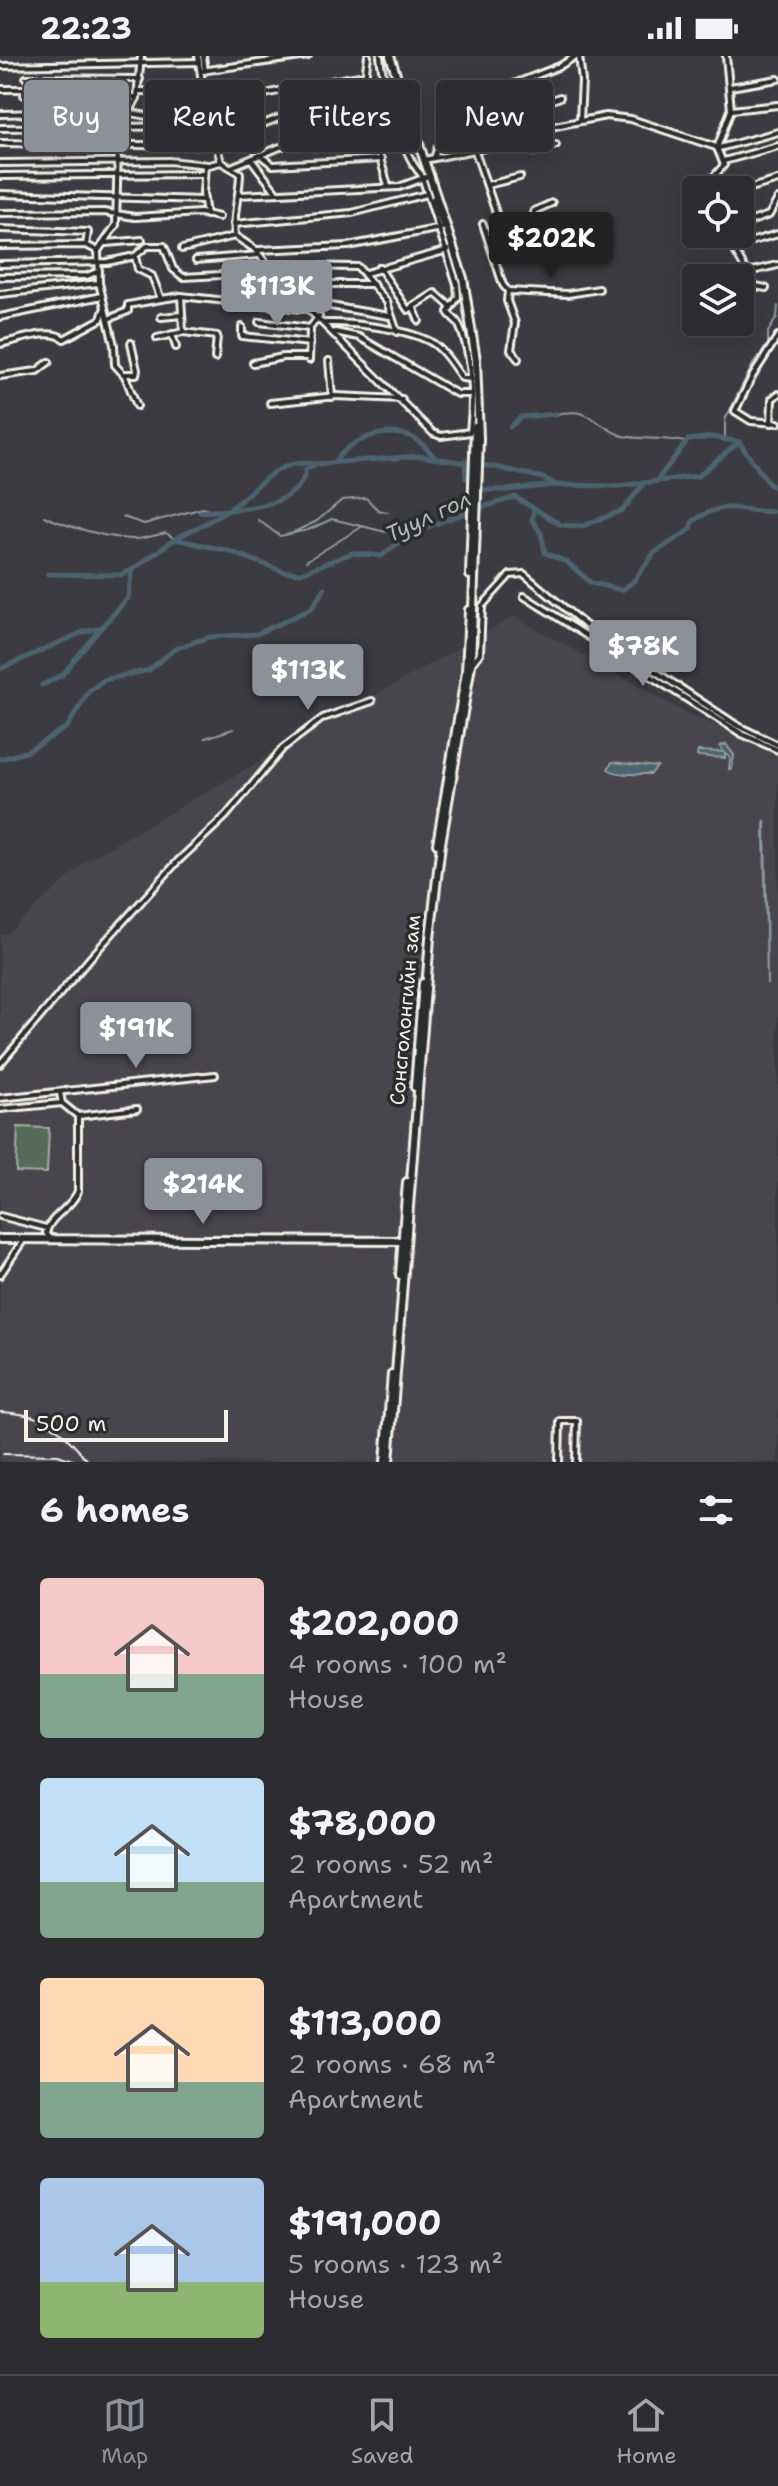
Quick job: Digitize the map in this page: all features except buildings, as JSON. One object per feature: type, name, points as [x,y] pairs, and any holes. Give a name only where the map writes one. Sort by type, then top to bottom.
[{"type":"main road","points":[[385,56],[390,80]]},
{"type":"main road","points":[[385,56],[393,80]]},
{"type":"main road","points":[[420,151],[447,222],[467,300],[476,360],[477,439],[472,563]]},
{"type":"main road","points":[[416,152],[458,278],[473,379],[477,439]]},
{"type":"main road","name":"Сонсголонгийн зам","points":[[387,1462],[435,894],[471,665],[472,563]]},
{"type":"main road","name":"Сонсголонгийн зам","points":[[387,1462],[431,894],[443,801],[466,672],[472,563]]},
{"type":"main road","points":[[384,1241],[396,1234],[404,1220]]},
{"type":"main road","points":[[0,1239],[405,1241]]},
{"type":"main road","points":[[384,1241],[394,1245],[401,1259]]},
{"type":"street","points":[[129,112],[137,98],[141,56]]},
{"type":"street","points":[[203,71],[308,56]]},
{"type":"street","points":[[365,80],[368,56]]},
{"type":"street","points":[[524,80],[578,56],[582,69],[580,120]]},
{"type":"street","points":[[716,176],[724,161],[717,148],[731,110],[726,56]]},
{"type":"street","points":[[0,66],[140,65],[200,58],[203,80]]},
{"type":"street","points":[[575,73],[582,69]]},
{"type":"street","points":[[264,96],[365,75]]},
{"type":"street","points":[[26,78],[140,79]]},
{"type":"street","points":[[730,87],[778,79]]},
{"type":"street","points":[[0,89],[24,89],[24,95],[119,93],[137,98]]},
{"type":"street","points":[[138,91],[145,91]]},
{"type":"street","points":[[553,100],[560,97]]},
{"type":"street","points":[[731,110],[778,105]]},
{"type":"street","points":[[0,114],[24,113]]},
{"type":"street","points":[[553,126],[580,120],[623,117],[717,148],[778,132]]},
{"type":"street","points":[[0,128],[24,128]]},
{"type":"street","points":[[0,143],[24,143]]},
{"type":"street","points":[[724,161],[778,146]]},
{"type":"street","points":[[230,167],[280,147]]},
{"type":"street","points":[[118,152],[116,225],[98,251],[99,283],[114,345],[115,365],[137,406]]},
{"type":"street","points":[[218,152],[221,162]]},
{"type":"street","points":[[379,152],[389,187]]},
{"type":"street","points":[[409,152],[413,167],[424,178],[458,278],[458,297],[449,317],[457,320],[468,343]]},
{"type":"street","points":[[434,158],[436,152]]},
{"type":"street","points":[[424,160],[469,152]]},
{"type":"street","points":[[475,152],[510,254]]},
{"type":"street","points":[[260,155],[273,165],[381,159]]},
{"type":"street","points":[[251,159],[276,192]]},
{"type":"street","points":[[0,163],[169,161],[208,165],[221,162],[240,173],[235,236]]},
{"type":"street","points":[[206,215],[203,174],[208,165]]},
{"type":"street","points":[[0,176],[203,174]]},
{"type":"street","points":[[487,185],[520,177]]},
{"type":"street","points":[[239,195],[389,187],[424,178]]},
{"type":"street","points":[[754,187],[778,180]]},
{"type":"street","points":[[0,194],[204,200]]},
{"type":"street","points":[[234,224],[352,213],[427,194]]},
{"type":"street","points":[[754,220],[775,210],[778,199]]},
{"type":"street","points":[[535,227],[534,211],[552,203]]},
{"type":"street","points":[[0,213],[104,212],[116,216],[219,217]]},
{"type":"street","points":[[503,234],[550,223]]},
{"type":"street","points":[[483,224],[508,291],[507,301],[515,323],[511,350],[518,359]]},
{"type":"street","points":[[196,260],[348,246],[441,228]]},
{"type":"street","points":[[0,229],[88,232],[86,245]]},
{"type":"street","points":[[754,241],[778,234]]},
{"type":"street","points":[[182,249],[235,236],[258,252],[269,270],[319,316],[433,433],[441,436],[470,432],[473,392],[451,397]]},
{"type":"street","points":[[103,244],[142,240]]},
{"type":"street","points":[[0,246],[86,245],[98,251]]},
{"type":"street","points":[[0,264],[98,262],[135,256],[147,246],[164,246],[173,269],[183,277],[288,266],[358,267],[387,302],[389,316],[397,332]]},
{"type":"street","points":[[366,273],[448,250]]},
{"type":"street","points":[[135,256],[138,269],[152,276],[161,299]]},
{"type":"street","points":[[754,271],[778,265]]},
{"type":"street","points":[[379,267],[408,310],[435,293],[451,307]]},
{"type":"street","points":[[0,277],[87,276],[99,271]]},
{"type":"street","points":[[0,294],[99,283]]},
{"type":"street","points":[[284,284],[373,284]]},
{"type":"street","points":[[754,284],[766,288]]},
{"type":"street","points":[[508,291],[568,294],[599,289]]},
{"type":"street","points":[[0,317],[102,296]]},
{"type":"street","points":[[181,296],[183,332]]},
{"type":"street","points":[[106,322],[128,311],[128,305],[181,296],[308,308],[330,306],[389,316]]},
{"type":"street","points":[[413,306],[419,321]]},
{"type":"street","points":[[0,344],[57,334],[64,339],[101,319],[104,308]]},
{"type":"street","points":[[161,317],[182,315]]},
{"type":"street","points":[[253,363],[283,357],[309,359],[310,328],[319,316]]},
{"type":"street","points":[[259,322],[310,328]]},
{"type":"street","points":[[325,323],[357,323],[433,342],[462,378],[473,379]]},
{"type":"street","points":[[242,327],[242,336],[310,343]]},
{"type":"street","points":[[157,338],[183,332],[217,336],[215,358]]},
{"type":"street","points":[[333,332],[359,337],[457,394]]},
{"type":"street","points":[[172,334],[176,347]]},
{"type":"street","points":[[778,336],[736,406],[739,416],[778,423]]},
{"type":"street","points":[[122,374],[136,374],[131,343]]},
{"type":"street","points":[[329,361],[332,397]]},
{"type":"street","points":[[0,376],[37,371],[49,362]]},
{"type":"street","points":[[771,423],[772,399],[778,394]]},
{"type":"street","points":[[270,403],[332,397],[402,399]]},
{"type":"street","points":[[471,665],[480,653],[479,616],[482,606],[510,575],[524,574],[585,625],[738,726],[778,748]]},
{"type":"street","points":[[524,596],[742,734],[778,748]]},
{"type":"street","points":[[0,1064],[178,861],[226,816],[296,737],[323,718],[372,701]]},
{"type":"street","points":[[0,1098],[215,1075]]},
{"type":"street","points":[[60,1093],[62,1103],[78,1116],[137,1109]]},
{"type":"street","points":[[0,1109],[62,1103]]},
{"type":"street","points":[[52,1239],[46,1235],[46,1228],[78,1191],[78,1116]]},
{"type":"street","points":[[0,1216],[46,1228]]},
{"type":"street","points":[[0,1275],[24,1239]]},
{"type":"street","points":[[559,1462],[560,1421],[577,1421],[576,1462]]},
{"type":"shaded area","points":[[514,616],[691,716],[778,747],[778,1462],[0,1462],[0,935],[8,933],[87,860]]},
{"type":"green space","points":[[18,1127],[49,1128],[47,1173],[16,1172]]},
{"type":"water","points":[[726,744],[734,755],[732,769],[729,769],[730,758],[725,753],[725,758],[697,756],[698,751],[723,752],[720,746]]},
{"type":"water","points":[[612,762],[657,767],[651,774],[623,774],[608,769]]},
{"type":"water","points":[[765,820],[767,984],[764,827]]},
{"type":"waterway","points":[[725,439],[725,420],[753,364],[768,344],[768,332],[777,317],[778,306]]},
{"type":"waterway","points":[[556,414],[585,414],[625,437],[684,442]]},
{"type":"waterway","points":[[510,427],[521,417],[556,414]]},
{"type":"waterway","points":[[335,461],[358,441],[389,433],[413,438],[434,457]]},
{"type":"waterway","points":[[658,479],[688,440],[712,437],[739,442]]},
{"type":"waterway","points":[[465,461],[466,478],[485,490],[556,485],[618,486],[698,476],[739,442],[769,484],[778,489]]},
{"type":"waterway","points":[[200,512],[246,508],[279,500],[292,493],[301,483],[306,469],[316,464],[419,456],[495,467],[543,478],[556,485]]},
{"type":"waterway","points":[[177,538],[225,512],[279,470],[290,465],[315,464]]},
{"type":"waterway","name":"Туул гол","points":[[0,669],[83,632],[101,628],[128,598],[132,570],[175,539],[229,551],[285,572],[301,573],[352,553],[382,556],[428,527],[515,497],[561,525],[583,526],[623,510],[644,483]]},
{"type":"waterway","points":[[294,532],[317,521],[342,500],[366,498],[378,510],[388,512]]},
{"type":"waterway","points":[[123,517],[144,524],[203,508],[211,511]]},
{"type":"waterway","points":[[534,509],[532,520],[541,533],[545,553],[567,562],[591,583],[622,590],[633,582],[654,553],[691,529],[692,522],[705,514],[726,508],[778,511]]},
{"type":"waterway","points":[[44,516],[114,537],[139,539],[166,533],[175,539]]},
{"type":"waterway","points":[[258,520],[280,536],[308,530],[332,519],[386,532]]},
{"type":"waterway","points":[[306,561],[363,526]]},
{"type":"waterway","points":[[48,574],[120,575],[132,570]]},
{"type":"waterway","name":"Туул гол","points":[[0,759],[26,752],[67,727],[89,691],[104,680],[149,670],[175,649],[209,637],[257,634],[311,609],[325,588]]},
{"type":"waterway","points":[[42,685],[62,675],[100,629]]},
{"type":"waterway","points":[[205,738],[233,729]]},
{"type":"railway","points":[[0,1412],[30,1416],[51,1425],[89,1462]]},
{"type":"railway","points":[[3,1454],[58,1455],[78,1462]]}]
